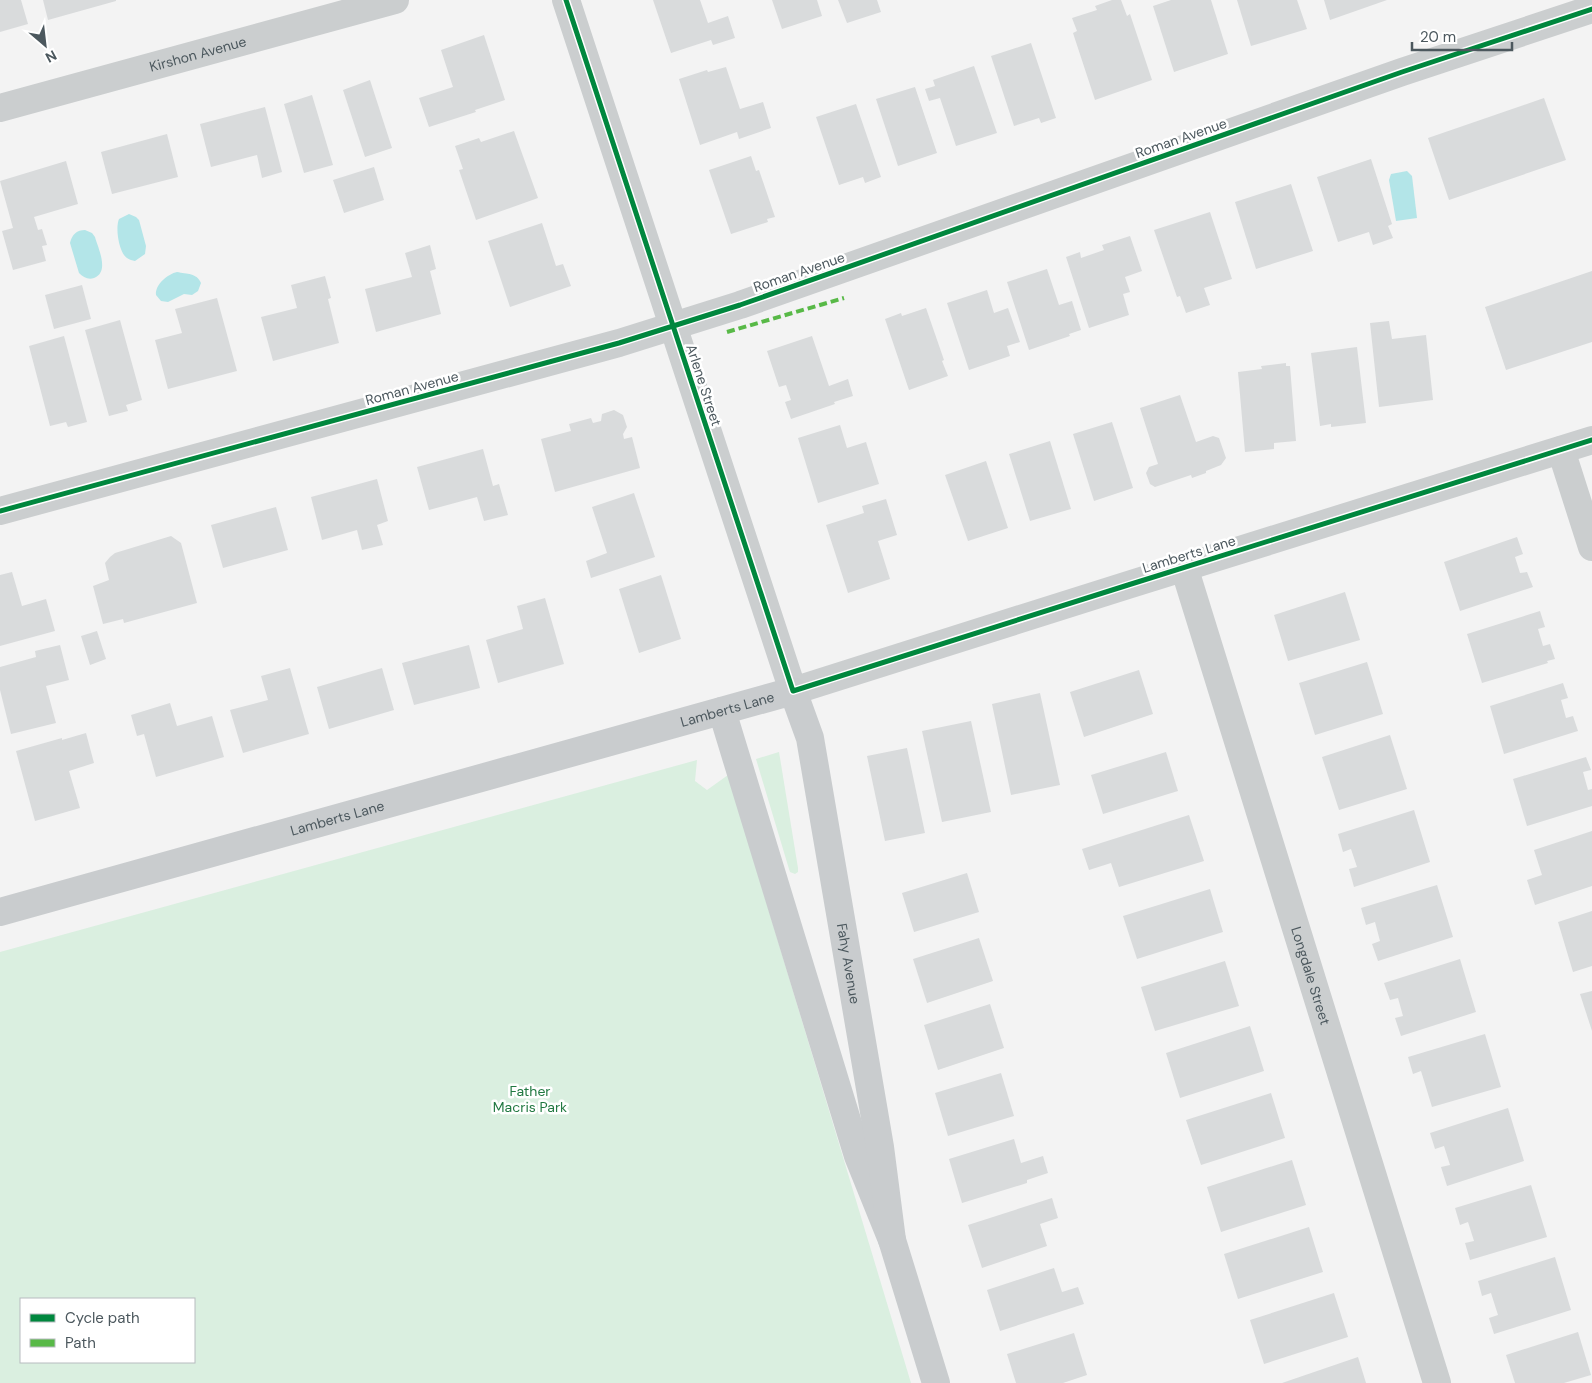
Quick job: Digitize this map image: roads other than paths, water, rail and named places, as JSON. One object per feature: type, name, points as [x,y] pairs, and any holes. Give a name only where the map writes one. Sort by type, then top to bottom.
[{"type":"main road","name":"Lamberts Lane","points":[[0,912],[793,691]]},
{"type":"main road","name":"Fahy Avenue","points":[[793,691],[810,738],[880,1147],[892,1240]]},
{"type":"main road","name":"Fahy Avenue","points":[[722,711],[858,1156],[892,1240],[936,1383]]},
{"type":"street","name":"Kirshon Avenue","points":[[0,108],[395,0]]},
{"type":"street","name":"Arlene Street","points":[[566,0],[793,691]]},
{"type":"street","name":"Roman Avenue","points":[[0,511],[600,349],[673,326],[1402,72],[1592,9]]},
{"type":"street","name":"Lamberts Lane","points":[[793,691],[1592,440]]},
{"type":"street","points":[[1561,450],[1592,547]]},
{"type":"street","name":"Longdale Street","points":[[1184,567],[1437,1383]]},
{"type":"water","points":[[1407,171],[1412,176],[1417,218],[1396,221],[1389,180],[1391,174]]},
{"type":"water","points":[[129,214],[139,220],[146,246],[145,254],[135,261],[128,259],[124,255],[118,234],[119,219]]},
{"type":"water","points":[[85,230],[92,233],[95,237],[102,259],[99,275],[92,279],[86,278],[79,273],[70,243],[75,233]]},
{"type":"water","points":[[177,272],[197,277],[201,283],[198,291],[192,295],[184,294],[168,302],[161,301],[156,295],[160,283],[166,277]]},
{"type":"park label","name":"Father Macris Park","points":[[530,1100]]}]
